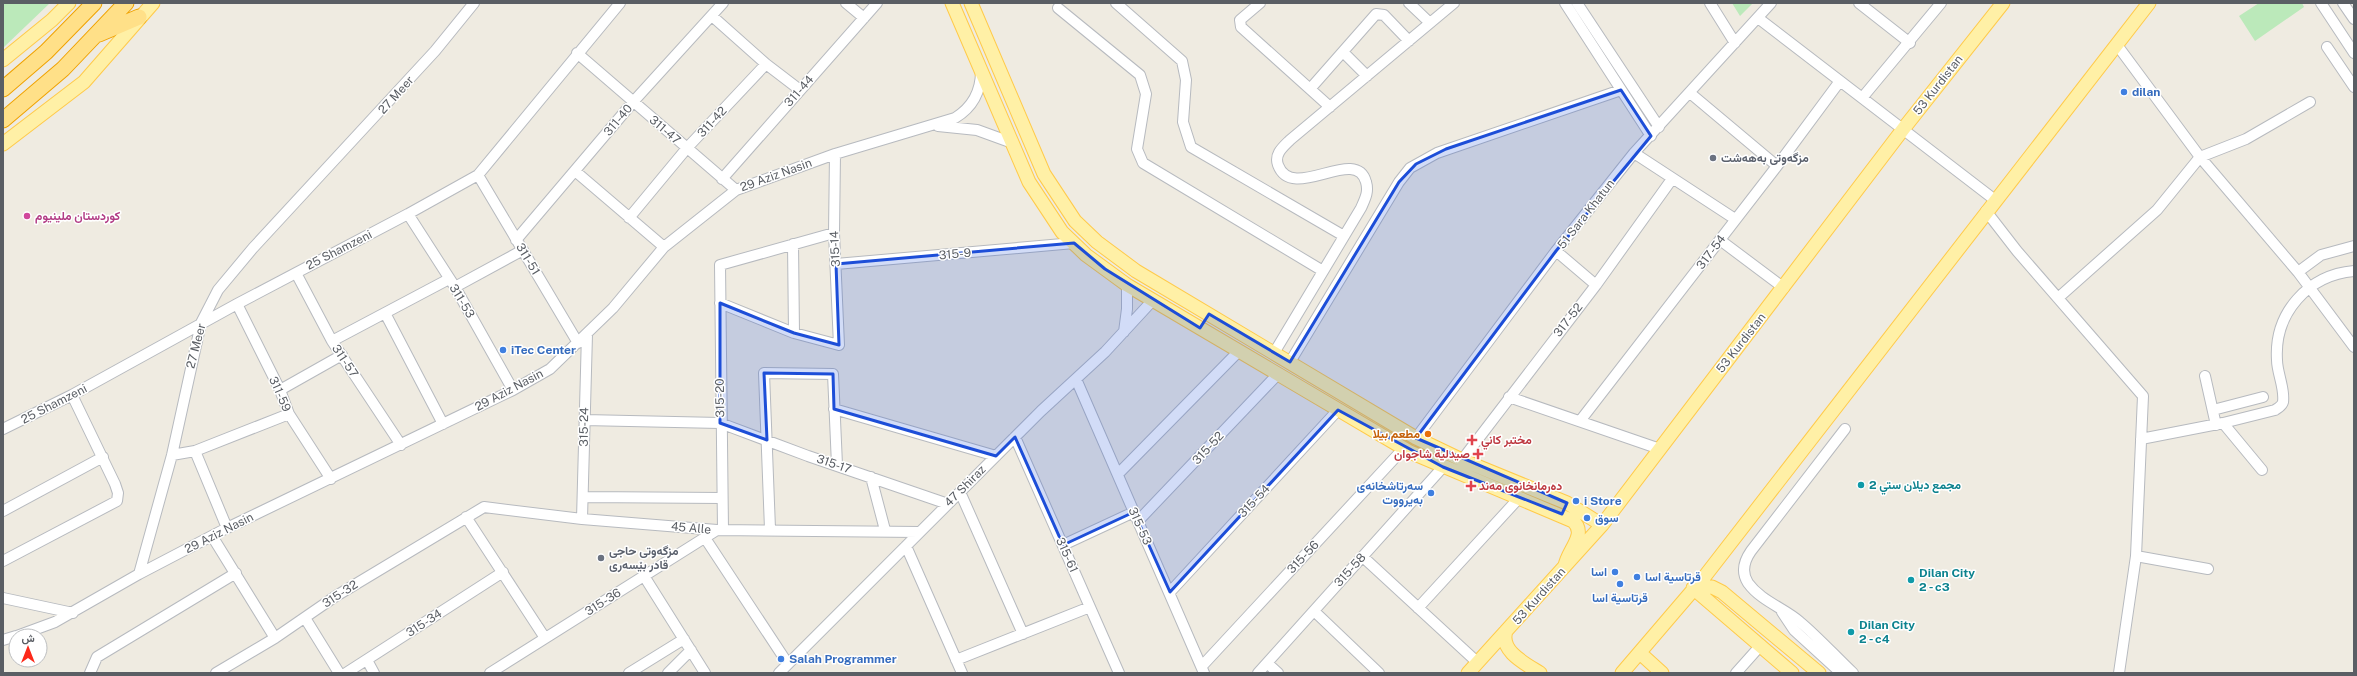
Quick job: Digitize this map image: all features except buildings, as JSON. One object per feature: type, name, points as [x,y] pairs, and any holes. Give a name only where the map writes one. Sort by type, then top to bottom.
[{"type":"highway","points":[[3,120],[62,68],[126,3]]},
{"type":"highway","points":[[3,88],[46,52],[89,6]]},
{"type":"highway","points":[[93,37],[139,17]]},
{"type":"main road","points":[[3,60],[52,20],[69,3]]},
{"type":"main road","points":[[3,144],[84,82],[139,17],[153,3]]},
{"type":"main road","points":[[952,3],[1010,142],[1029,182],[1062,232],[1127,285],[1404,448],[1443,467],[1573,520],[1579,532],[1568,555],[1565,566]]},
{"type":"main road","points":[[971,3],[1044,174],[1075,221],[1097,242],[1136,271],[1416,438],[1462,460],[1567,503],[1602,525]]},
{"type":"main road","name":"53 Kurdistan","points":[[1468,673],[1602,525],[1784,288],[1904,128],[2003,3]]},
{"type":"main road","points":[[1622,673],[1693,588],[2149,3]]},
{"type":"main road","points":[[1200,328],[1209,314]]},
{"type":"main road","points":[[1560,514],[1566,510],[1567,503]]},
{"type":"main road","points":[[1693,588],[1712,587],[1722,592],[1819,673]]},
{"type":"main road","points":[[1693,588],[1792,673]]},
{"type":"main road","points":[[1506,631],[1504,641],[1509,650],[1540,673]]},
{"type":"main road","points":[[1640,653],[1662,673]]},
{"type":"street","name":"27 Meer","points":[[139,574],[172,454],[201,323],[218,290],[253,248],[386,106],[435,51],[474,3]]},
{"type":"street","name":"25 Shamzeni","points":[[3,429],[72,395],[201,323],[408,214],[478,175],[577,53],[620,3]]},
{"type":"street","name":"311-40","points":[[516,240],[633,102],[724,3]]},
{"type":"street","points":[[846,3],[864,18]]},
{"type":"street","name":"311-44","points":[[722,178],[877,3]]},
{"type":"street","points":[[1116,3],[1182,61],[1186,80],[1183,122],[1191,147],[1344,236]]},
{"type":"street","points":[[1260,3],[1240,20],[1241,27],[1330,107]]},
{"type":"street","points":[[1409,3],[1430,23]]},
{"type":"street","points":[[1274,353],[1365,200],[1367,190],[1364,176],[1356,170],[1348,169],[1312,178],[1292,177],[1281,171],[1276,159],[1278,152],[1454,3]]},
{"type":"street","points":[[1565,3],[1651,136]]},
{"type":"street","points":[[1577,3],[1659,127]]},
{"type":"street","points":[[1710,3],[1735,43]]},
{"type":"street","name":"51 Sara Khatun","points":[[1416,438],[1556,252],[1634,153],[1772,3]]},
{"type":"street","points":[[1859,3],[1910,43]]},
{"type":"street","points":[[1862,98],[1910,43],[1941,3]]},
{"type":"street","points":[[2321,3],[2354,53]]},
{"type":"street","points":[[2343,3],[2354,19]]},
{"type":"street","points":[[1058,8],[1140,75],[1146,94],[1137,149],[1143,163],[1323,271]]},
{"type":"street","points":[[1310,89],[1376,14],[1384,15],[1409,41]]},
{"type":"street","points":[[712,16],[766,64],[800,90]]},
{"type":"street","points":[[1758,18],[1862,98],[1904,128],[1995,200]]},
{"type":"street","points":[[2117,45],[2200,157],[2298,272],[2354,347]]},
{"type":"street","points":[[2327,47],[2354,87]]},
{"type":"street","points":[[1342,52],[1367,76]]},
{"type":"street","name":"311-47","points":[[577,53],[736,190]]},
{"type":"street","name":"311-42","points":[[629,218],[687,148],[766,64]]},
{"type":"street","name":"29 Aziz Nasin","points":[[139,574],[227,528],[332,479],[513,390],[550,369],[613,308],[664,247],[736,190],[835,154],[930,127],[955,118],[968,109],[979,89],[981,71]]},
{"type":"street","name":"317-54","points":[[1580,421],[1777,166],[1840,81]]},
{"type":"street","points":[[1290,362],[1399,182],[1410,168],[1446,149],[1621,90]]},
{"type":"street","points":[[1690,93],[1777,166]]},
{"type":"street","points":[[2058,298],[2156,210],[2200,157],[2246,139],[2310,102]]},
{"type":"street","name":"29 Aziz Nasin","points":[[930,127],[966,128],[989,133],[1010,142]]},
{"type":"street","points":[[1634,153],[1736,219]]},
{"type":"street","name":"315-14","points":[[794,333],[839,345],[834,233],[835,154]]},
{"type":"street","points":[[574,171],[664,247]]},
{"type":"street","name":"311-51","points":[[478,175],[578,343]]},
{"type":"street","name":"317-52","points":[[1462,460],[1596,285],[1672,179]]},
{"type":"street","points":[[1986,211],[2017,251],[2143,396],[2136,556],[2120,669],[2113,673]]},
{"type":"street","name":"311-53","points":[[408,214],[452,283],[513,390]]},
{"type":"street","points":[[720,303],[794,333],[793,244],[834,233]]},
{"type":"street","points":[[1720,240],[1784,288]]},
{"type":"street","name":"315-9","points":[[836,264],[1074,243]]},
{"type":"street","name":"315-20","points":[[720,530],[722,498],[720,423],[720,265],[793,244]]},
{"type":"street","points":[[2298,272],[2321,255],[2354,246]]},
{"type":"street","points":[[332,341],[385,313],[523,250]]},
{"type":"street","points":[[1556,252],[1596,285]]},
{"type":"street","points":[[2141,439],[2219,424],[2275,410],[2283,403],[2277,360],[2277,340],[2288,311],[2309,288],[2328,277],[2341,272],[2354,271]]},
{"type":"street","name":"311-57","points":[[296,273],[332,341],[401,445]]},
{"type":"street","points":[[1124,332],[1128,309],[1127,285]]},
{"type":"street","name":"47 Shiraz","points":[[779,673],[1015,437],[1124,332],[1152,300]]},
{"type":"street","name":"311-59","points":[[238,304],[280,390],[289,414],[332,479]]},
{"type":"street","points":[[385,313],[444,424]]},
{"type":"street","name":"315-24","points":[[582,519],[587,334]]},
{"type":"street","points":[[1118,474],[1239,351]]},
{"type":"street","points":[[280,390],[342,355]]},
{"type":"street","points":[[770,530],[764,373],[833,374],[837,465]]},
{"type":"street","name":"315-52","points":[[1136,517],[1278,374]]},
{"type":"street","points":[[2206,376],[2213,410],[2219,424],[2262,470]]},
{"type":"street","name":"315-53","points":[[1076,379],[1203,670]]},
{"type":"street","points":[[3,561],[117,501],[118,493],[103,457],[72,395]]},
{"type":"street","points":[[1509,397],[1660,448]]},
{"type":"street","points":[[2213,410],[2263,397]]},
{"type":"street","points":[[834,409],[996,456]]},
{"type":"street","name":"315-54","points":[[1170,592],[1338,410]]},
{"type":"street","points":[[172,454],[196,451],[289,414]]},
{"type":"street","name":"315-17","points":[[584,420],[720,423],[948,504]]},
{"type":"street","points":[[1845,429],[1746,558],[1744,575],[1748,582],[1782,612],[1800,622],[1853,673]]},
{"type":"street","name":"315-61","points":[[1015,437],[1090,607],[1116,672]]},
{"type":"street","name":"315-56","points":[[1203,670],[1404,448]]},
{"type":"street","points":[[196,451],[227,528]]},
{"type":"street","points":[[3,511],[103,457]]},
{"type":"street","name":"315-58","points":[[1258,673],[1443,467]]},
{"type":"street","points":[[871,477],[885,530]]},
{"type":"street","points":[[960,492],[1023,634]]},
{"type":"street","points":[[583,497],[722,498]]},
{"type":"street","points":[[1418,608],[1519,498]]},
{"type":"street","name":"45 Alle","points":[[466,517],[484,508],[582,519],[720,530],[885,530],[919,532]]},
{"type":"street","points":[[466,517],[545,638]]},
{"type":"street","name":"315-32","points":[[216,673],[275,638],[336,596],[466,517]]},
{"type":"street","points":[[1063,545],[1136,517]]},
{"type":"street","name":"315-36","points":[[494,672],[545,638],[720,530]]},
{"type":"street","points":[[212,536],[275,638]]},
{"type":"street","points":[[705,538],[788,664]]},
{"type":"street","points":[[906,546],[962,673]]},
{"type":"street","points":[[2136,556],[2208,569]]},
{"type":"street","points":[[1363,557],[1477,662]]},
{"type":"street","name":"315-34","points":[[346,673],[503,572]]},
{"type":"street","points":[[90,673],[97,657],[236,573]]},
{"type":"street","points":[[42,628],[72,613],[139,574]]},
{"type":"street","points":[[644,576],[705,673]]},
{"type":"street","points":[[3,598],[72,613]]},
{"type":"street","points":[[956,660],[1090,607]]},
{"type":"street","points":[[1314,611],[1379,673]]},
{"type":"street","points":[[1782,612],[1794,630],[1842,673]]},
{"type":"street","points":[[304,618],[339,673]]},
{"type":"street","points":[[629,673],[684,639]]},
{"type":"street","points":[[1736,673],[1761,646]]},
{"type":"street","points":[[668,673],[690,650]]},
{"type":"street","points":[[367,660],[374,673]]},
{"type":"street","points":[[1267,663],[1278,673]]},
{"type":"highlighted area","points":[[1621,90],[1651,136],[1556,251],[1416,438],[1567,503],[1562,514],[1443,467],[1338,410],[1170,592],[1134,512],[1063,545],[1015,437],[996,456],[834,409],[833,374],[764,373],[767,440],[720,423],[720,303],[794,333],[839,345],[836,264],[1074,243],[1105,269],[1200,328],[1209,314],[1290,362],[1399,182],[1416,164],[1446,149]]},
{"type":"green space","points":[[3,3],[50,3],[3,48]]},
{"type":"green space","points":[[1732,3],[1753,3],[1740,16]]},
{"type":"green space","points":[[2259,3],[2302,3],[2304,7],[2255,41],[2239,16]]},
{"type":"place","name":"dilan","points":[[2124,92]]},
{"type":"place","name":"مزگەوتی بەهەشت","points":[[1713,158]]},
{"type":"place","name":"کوردستان ملینیوم","points":[[27,216]]},
{"type":"place","name":"iTec Center","points":[[503,350]]},
{"type":"place","name":"مطعم بيلا","points":[[1428,434]]},
{"type":"place","name":"مختبر كاني","points":[[1472,440]]},
{"type":"place","name":"صيدلية شاجوان","points":[[1478,454]]},
{"type":"place","name":"مجمع ديلان ستي 2","points":[[1861,485]]},
{"type":"place","name":"دەرمانخانوی مەند","points":[[1471,486]]},
{"type":"place","name":"سەرتاشخانەی بەیرووت","points":[[1431,493]]},
{"type":"place","name":"i Store","points":[[1576,501]]},
{"type":"place","name":"سوق","points":[[1587,518]]},
{"type":"place","name":"مزگەوتی حاجی قادر بێسەری","points":[[601,558]]},
{"type":"place","name":"اسا","points":[[1615,572]]},
{"type":"place","name":"قرتاسیة اسا","points":[[1637,577]]},
{"type":"place","name":"Dilan City 2 - c3","points":[[1911,580]]},
{"type":"place","name":"قرتاسية اسا","points":[[1620,584]]},
{"type":"place","name":"Dilan City 2 - c4","points":[[1851,632]]},
{"type":"place","name":"Salah Programmer","points":[[781,659]]}]
